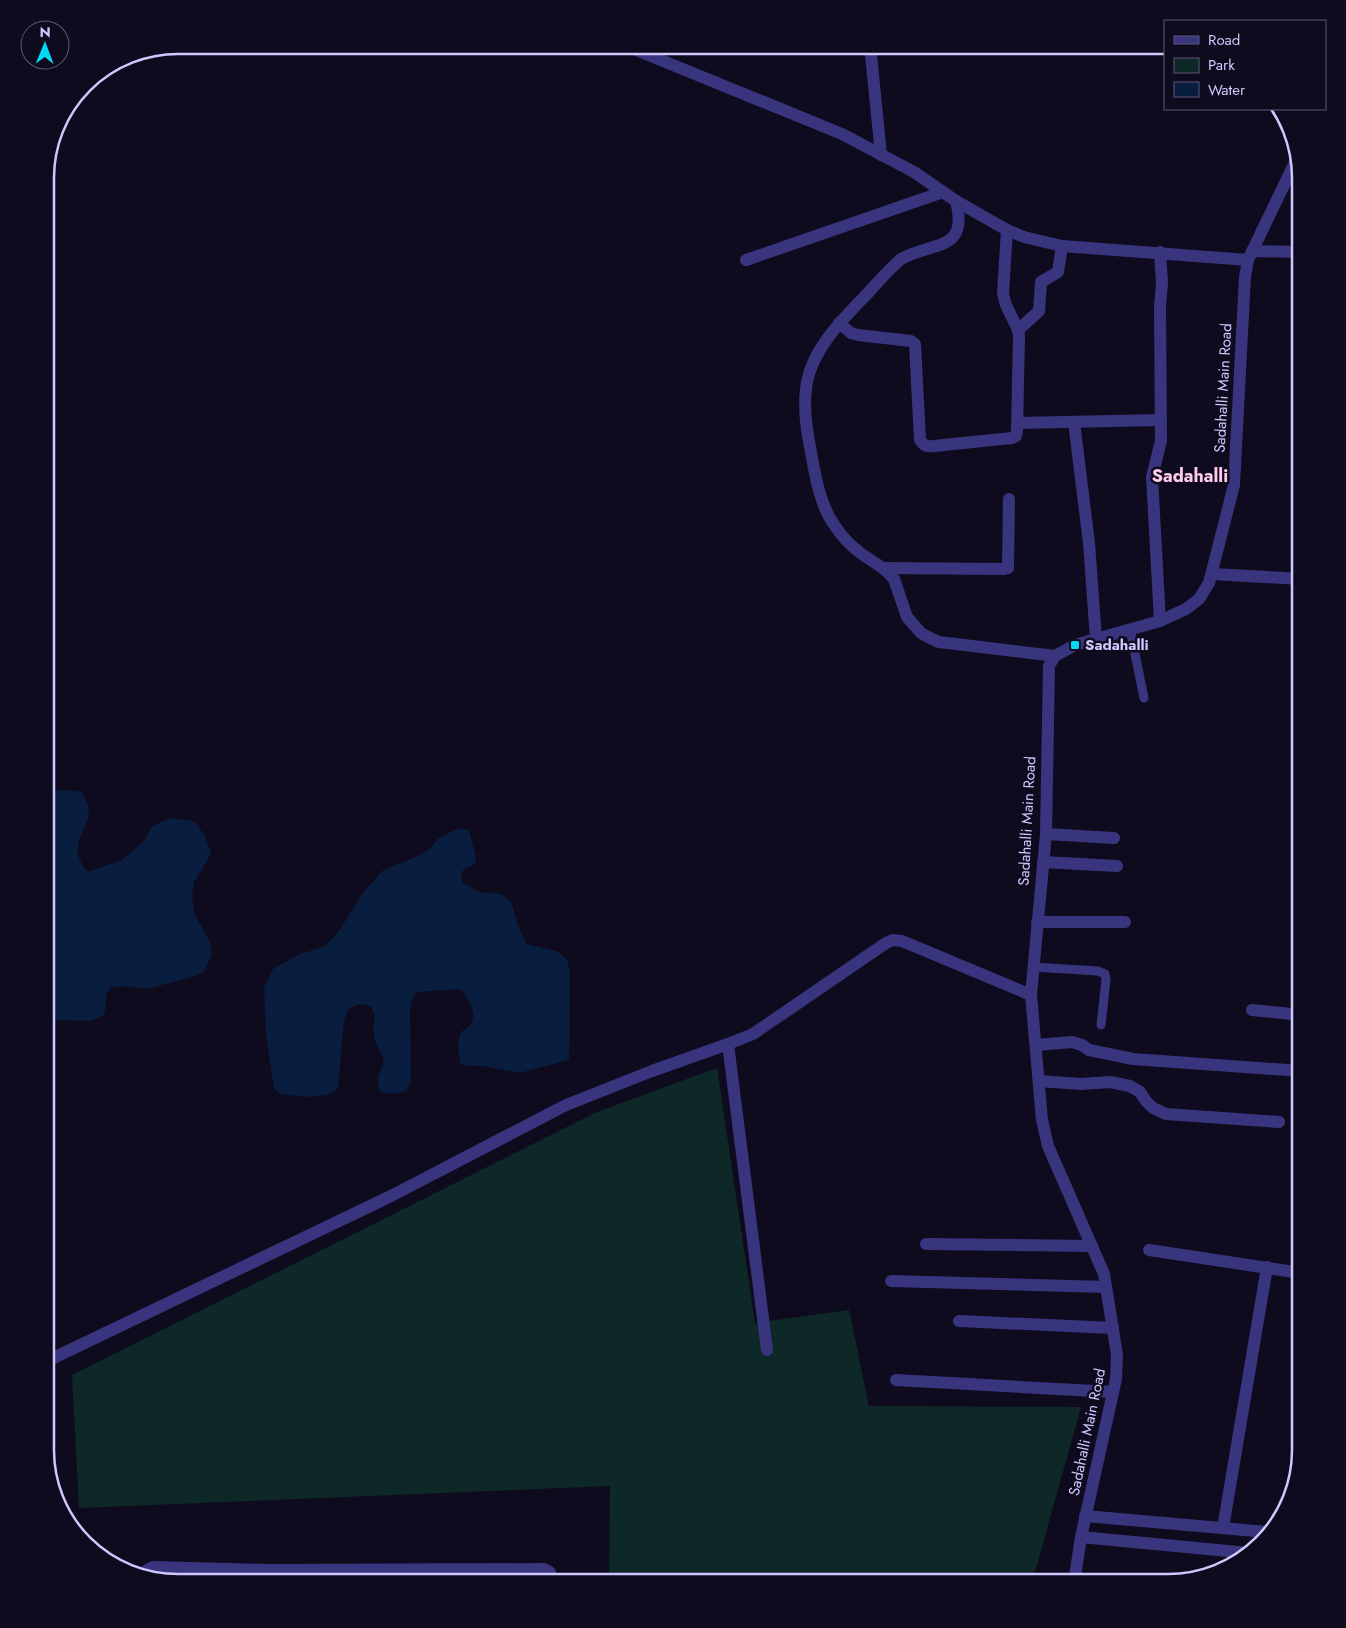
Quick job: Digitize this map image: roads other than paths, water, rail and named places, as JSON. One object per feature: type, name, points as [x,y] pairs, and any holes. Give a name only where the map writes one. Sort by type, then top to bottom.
[{"type":"street","points":[[646,54],[842,134],[914,172],[1006,230],[1024,237],[1062,246],[1107,250],[1250,255],[1292,253]]},
{"type":"street","points":[[871,54],[881,155]]},
{"type":"street","name":"Sadahalli Main Road","points":[[1075,1574],[1081,1537],[1116,1378],[1117,1355],[1104,1274],[1044,1133],[1031,995],[1046,834],[1049,666],[1055,656],[1075,645],[1160,621],[1193,605],[1204,593],[1212,574],[1234,479],[1245,276],[1250,255],[1291,169]]},
{"type":"street","points":[[746,260],[943,192]]},
{"type":"street","points":[[956,200],[959,214],[958,228],[953,238],[946,243],[907,255],[901,259],[839,323],[824,343],[809,375],[805,391],[807,431],[817,482],[831,521],[857,551],[883,568],[894,579],[907,617],[920,633],[939,642],[1055,656]]},
{"type":"street","points":[[839,323],[851,333],[910,341],[915,344],[920,440],[923,444],[928,447],[1012,438],[1017,434],[1019,336],[1003,294],[1006,230]]},
{"type":"street","points":[[1018,330],[1039,312],[1041,282],[1058,272],[1062,246]]},
{"type":"street","points":[[1160,252],[1162,283],[1160,306],[1161,441],[1152,477],[1160,621]]},
{"type":"street","points":[[1017,423],[1161,420]]},
{"type":"street","points":[[1074,422],[1089,543],[1096,639]]},
{"type":"street","points":[[883,568],[1008,568],[1009,499]]},
{"type":"street","points":[[1212,574],[1292,578]]},
{"type":"street","points":[[1046,834],[1114,838]]},
{"type":"street","points":[[1043,862],[1117,866]]},
{"type":"street","points":[[1038,922],[1125,922]]},
{"type":"street","points":[[54,1358],[391,1196],[566,1105],[753,1034],[893,940],[902,941],[1031,995]]},
{"type":"street","points":[[1252,1010],[1292,1014]]},
{"type":"street","points":[[1036,1045],[1072,1042],[1082,1045],[1089,1050],[1133,1060],[1292,1070]]},
{"type":"street","points":[[728,1044],[767,1350]]},
{"type":"street","points":[[1039,1082],[1081,1084],[1110,1082],[1130,1086],[1140,1092],[1153,1108],[1166,1114],[1279,1122]]},
{"type":"street","points":[[926,1244],[1092,1246]]},
{"type":"street","points":[[1149,1250],[1292,1271]]},
{"type":"street","points":[[1223,1528],[1267,1267]]},
{"type":"street","points":[[891,1281],[1106,1287]]},
{"type":"street","points":[[959,1321],[1113,1328]]},
{"type":"street","points":[[896,1380],[1113,1392]]},
{"type":"street","points":[[1086,1516],[1262,1532]]},
{"type":"street","points":[[1081,1537],[1240,1551]]},
{"type":"street","points":[[147,1570],[153,1567],[244,1574]]},
{"type":"street","points":[[317,1574],[412,1570],[544,1569],[550,1574]]},
{"type":"lane","points":[[1130,629],[1144,698]]},
{"type":"lane","points":[[1033,967],[1098,971],[1105,974],[1101,1025]]},
{"type":"water","points":[[54,791],[81,792],[87,802],[88,819],[78,843],[78,852],[88,872],[122,860],[144,841],[152,826],[170,818],[194,821],[205,836],[211,854],[194,882],[192,894],[194,913],[210,942],[212,955],[203,973],[146,989],[129,986],[112,987],[106,994],[106,1006],[103,1016],[91,1021],[54,1020]]},
{"type":"water","points":[[458,829],[469,830],[476,858],[475,864],[462,872],[462,882],[479,892],[501,894],[511,901],[518,926],[527,944],[559,952],[567,960],[570,973],[569,1060],[519,1073],[484,1066],[467,1066],[460,1063],[458,1046],[460,1035],[473,1020],[468,1000],[459,989],[416,992],[410,1010],[411,1081],[406,1091],[393,1094],[381,1092],[378,1076],[383,1062],[374,1038],[375,1014],[370,1006],[360,1004],[349,1008],[344,1020],[338,1088],[331,1094],[307,1097],[281,1094],[274,1088],[266,1035],[264,987],[273,969],[300,954],[321,948],[328,943],[339,931],[363,893],[382,871],[418,856],[428,850],[438,839]]},
{"type":"place","name":"Sadahalli","points":[[1075,645]]},
{"type":"district","name":"Sadahalli","points":[[1190,476]]}]
